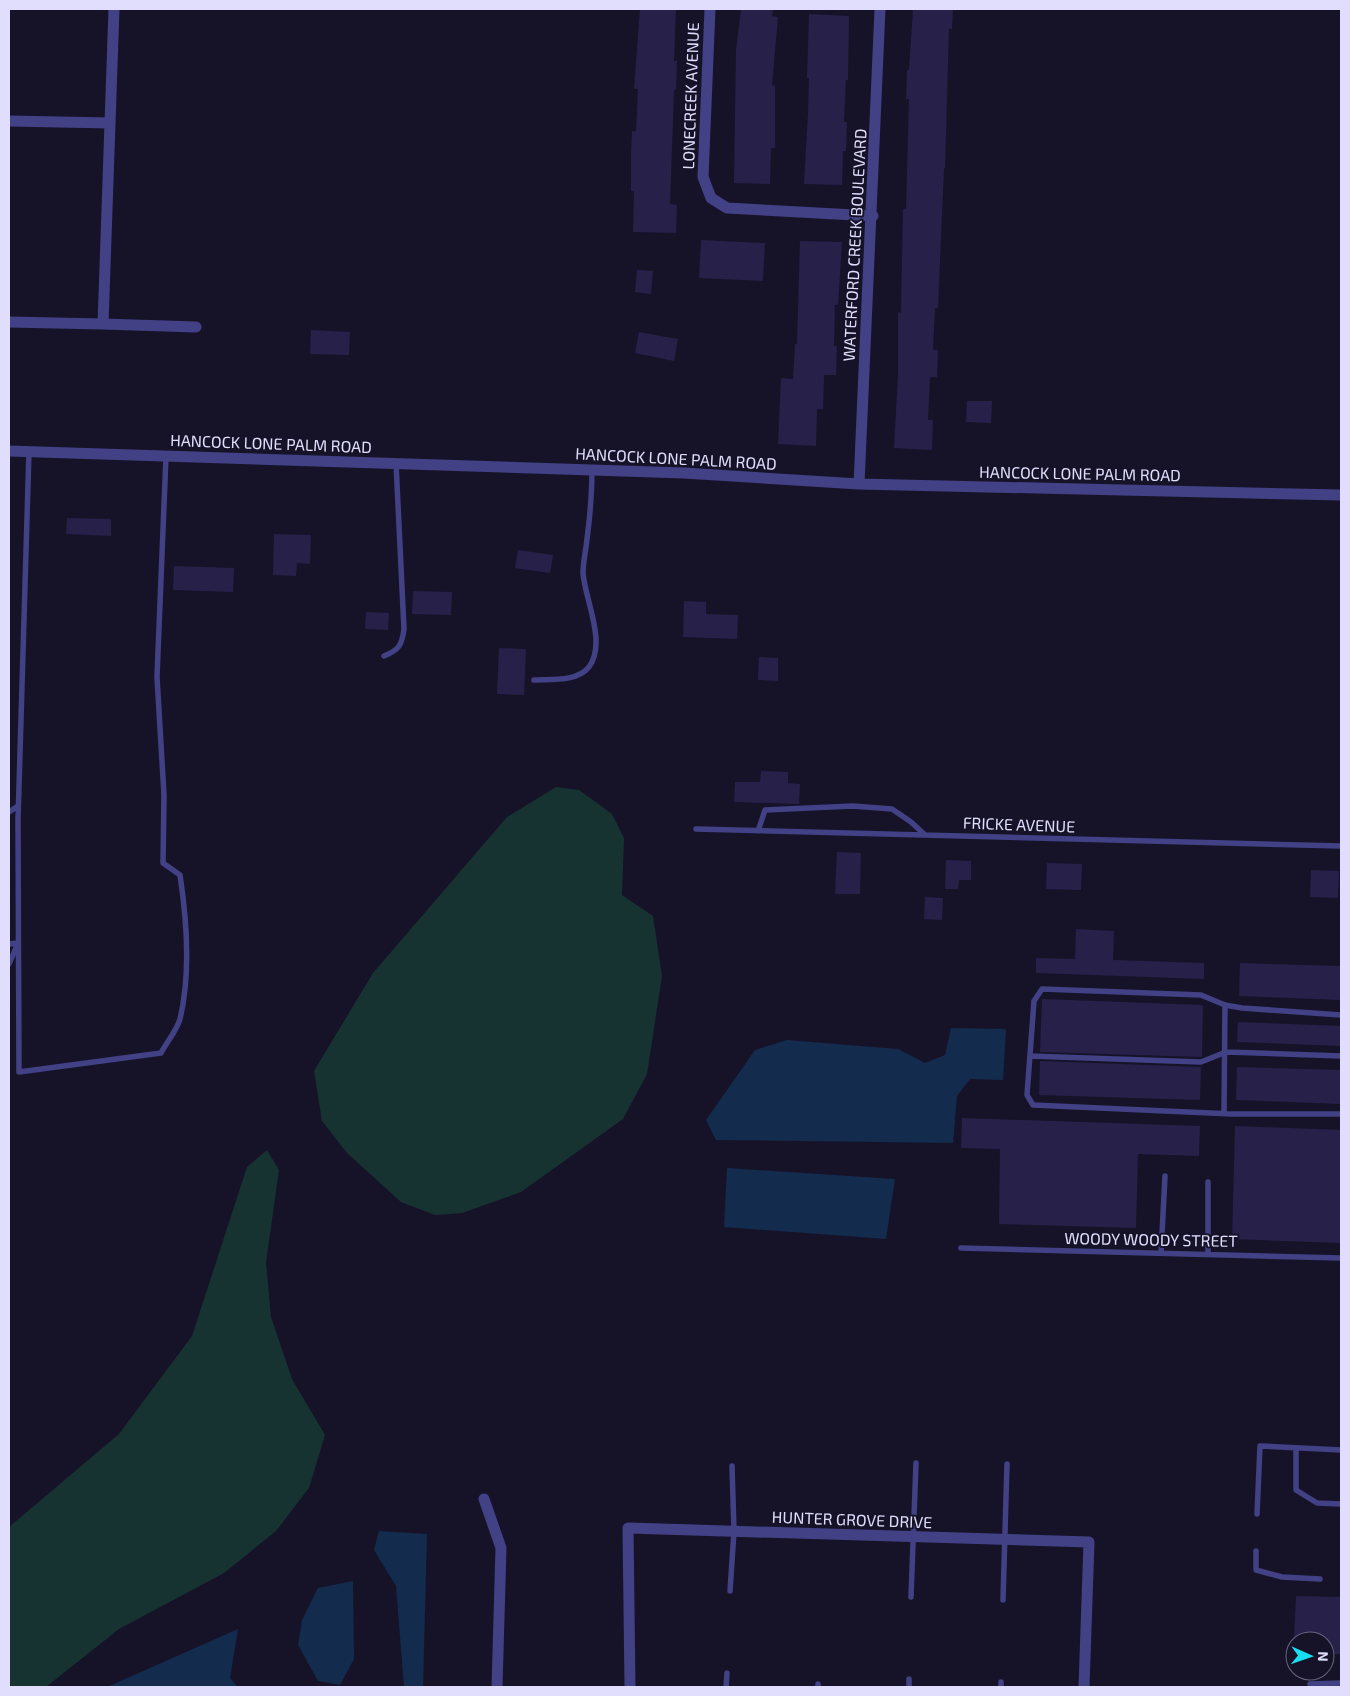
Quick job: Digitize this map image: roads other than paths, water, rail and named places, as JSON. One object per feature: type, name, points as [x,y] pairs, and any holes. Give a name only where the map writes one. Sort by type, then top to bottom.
[{"type":"street","points":[[103,324],[114,9]]},
{"type":"street","name":"LONECREEK AVENUE","points":[[710,9],[703,177],[711,198],[727,208],[873,216]]},
{"type":"street","name":"WATERFORD CREEK BOULEVARD","points":[[859,484],[873,216],[880,9]]},
{"type":"street","points":[[9,120],[110,123]]},
{"type":"street","points":[[9,322],[196,327]]},
{"type":"street","name":"HANCOCK LONE PALM ROAD","points":[[9,451],[592,470],[859,484],[1341,495]]},
{"type":"street","points":[[484,1499],[502,1548],[497,1687]]},
{"type":"street","name":"HUNTER GROVE DRIVE","points":[[630,1687],[628,1528],[1089,1542],[1084,1687]]},
{"type":"lane","points":[[30,451],[18,806],[19,1072],[161,1053],[180,1020],[186,971],[185,911],[180,875],[163,863],[164,795],[157,677],[166,456]]},
{"type":"lane","points":[[384,656],[397,651],[402,642],[404,629],[396,464]]},
{"type":"lane","points":[[534,680],[559,679],[576,675],[588,667],[595,650],[594,622],[583,573],[592,500],[592,470]]},
{"type":"lane","points":[[9,812],[18,806]]},
{"type":"lane","points":[[758,831],[765,810],[853,806],[892,809],[911,822],[925,835]]},
{"type":"lane","name":"FRICKE AVENUE","points":[[696,829],[1341,846]]},
{"type":"lane","points":[[9,944],[18,944]]},
{"type":"lane","points":[[9,964],[18,944]]},
{"type":"lane","points":[[1341,1015],[1242,1008],[1225,1005],[1201,995],[1042,989],[1034,1001],[1027,1095],[1033,1105],[1224,1113],[1341,1114]]},
{"type":"lane","points":[[1224,1113],[1225,1005]]},
{"type":"lane","points":[[1030,1056],[1201,1062],[1226,1052],[1341,1056]]},
{"type":"lane","points":[[1161,1253],[1165,1176]]},
{"type":"lane","points":[[1208,1182],[1208,1254]]},
{"type":"lane","name":"WOODY WOODY STREET","points":[[961,1248],[1341,1258]]},
{"type":"lane","points":[[1257,1514],[1260,1446],[1341,1450]]},
{"type":"lane","points":[[1296,1448],[1296,1490],[1317,1503],[1341,1504]]},
{"type":"lane","points":[[912,1597],[916,1463]]},
{"type":"lane","points":[[1003,1600],[1007,1464]]},
{"type":"lane","points":[[730,1591],[734,1532],[732,1466]]},
{"type":"lane","points":[[1256,1551],[1256,1570],[1282,1576],[1320,1578]]},
{"type":"lane","points":[[726,1687],[727,1673]]},
{"type":"lane","points":[[909,1679],[909,1687]]},
{"type":"lane","points":[[1310,1684],[1341,1683]]},
{"type":"water","points":[[951,1028],[1006,1029],[1003,1080],[970,1079],[957,1096],[953,1143],[716,1140],[706,1120],[755,1050],[787,1040],[898,1049],[925,1063],[945,1055]]},
{"type":"water","points":[[727,1168],[895,1179],[886,1239],[724,1227]]},
{"type":"water","points":[[379,1531],[427,1534],[423,1687],[404,1687],[396,1586],[374,1550]]},
{"type":"water","points":[[353,1581],[354,1659],[340,1685],[318,1681],[298,1645],[302,1620],[318,1588]]},
{"type":"water","points":[[238,1629],[230,1678],[238,1687],[107,1687]]}]
